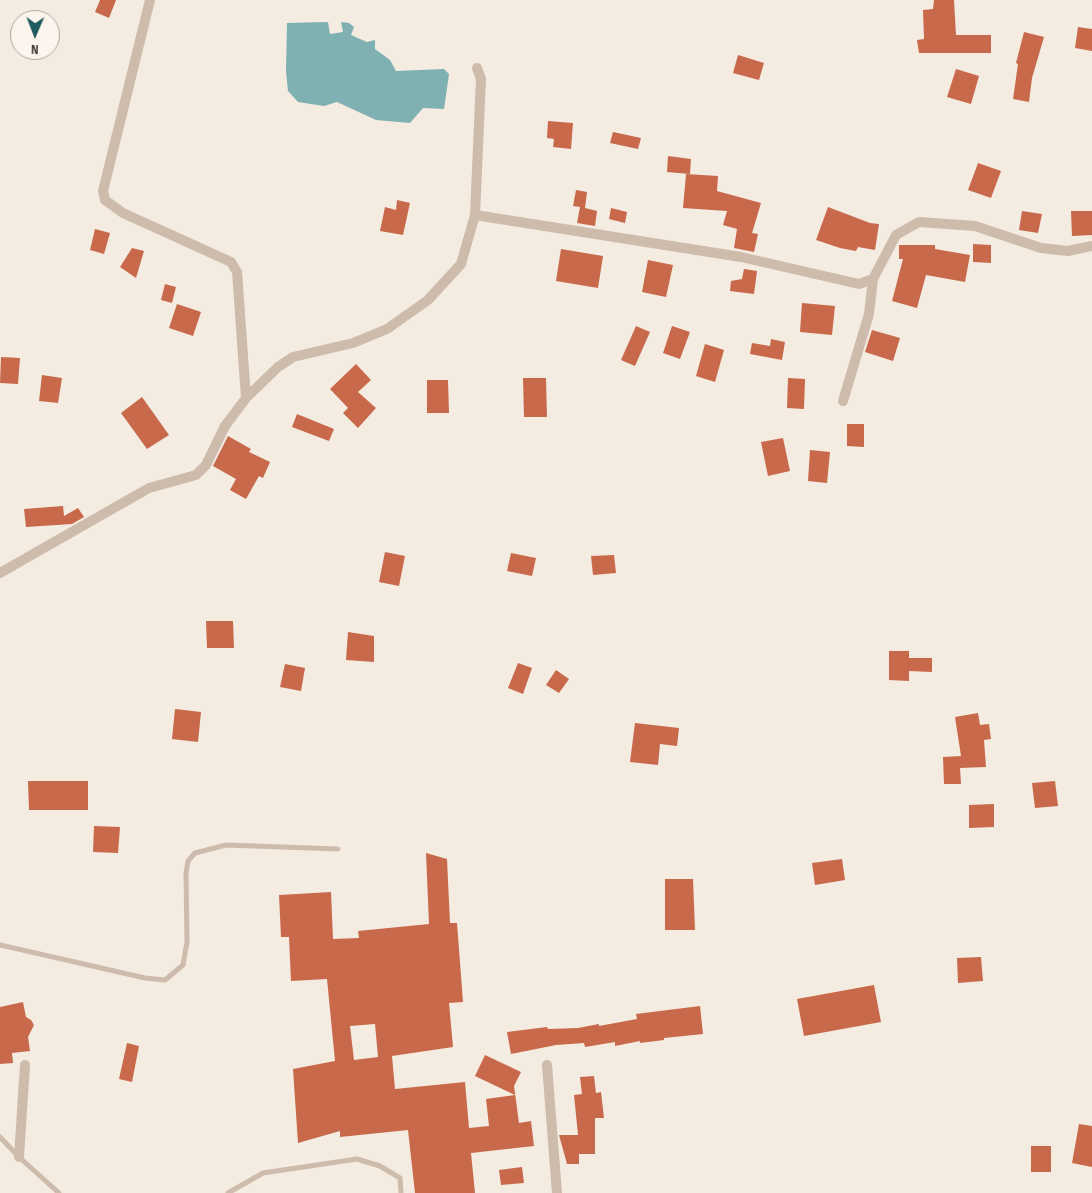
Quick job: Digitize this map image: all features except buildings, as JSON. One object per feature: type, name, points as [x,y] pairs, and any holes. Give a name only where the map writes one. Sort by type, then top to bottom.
[{"type":"street","points":[[150,0],[103,191],[105,200],[123,213],[231,262],[237,272],[246,398]]},
{"type":"street","points":[[0,573],[148,488],[196,475],[206,465],[225,426],[246,398],[278,367],[293,357],[353,343],[387,329],[428,300],[461,264],[475,215],[481,79],[477,68]]},
{"type":"street","points":[[475,215],[741,257],[859,284],[873,279]]},
{"type":"street","points":[[843,401],[868,314],[873,279],[896,235],[919,222],[975,226],[1041,248],[1068,251],[1092,246]]},
{"type":"street","points":[[19,1157],[24,1065]]},
{"type":"street","points":[[547,1065],[558,1193]]},
{"type":"lane","points":[[0,945],[146,978],[165,980],[183,965],[187,942],[186,873],[188,861],[195,853],[226,845],[338,849]]},
{"type":"lane","points":[[0,1137],[59,1193]]},
{"type":"lane","points":[[228,1193],[263,1173],[357,1159],[380,1166],[400,1178],[401,1193]]},
{"type":"water","points":[[328,22],[330,34],[343,32],[341,22],[349,23],[354,27],[351,35],[367,42],[375,40],[375,49],[390,60],[396,71],[444,69],[449,74],[444,109],[423,108],[410,123],[376,120],[337,102],[324,106],[298,102],[288,91],[286,71],[287,23]]}]
